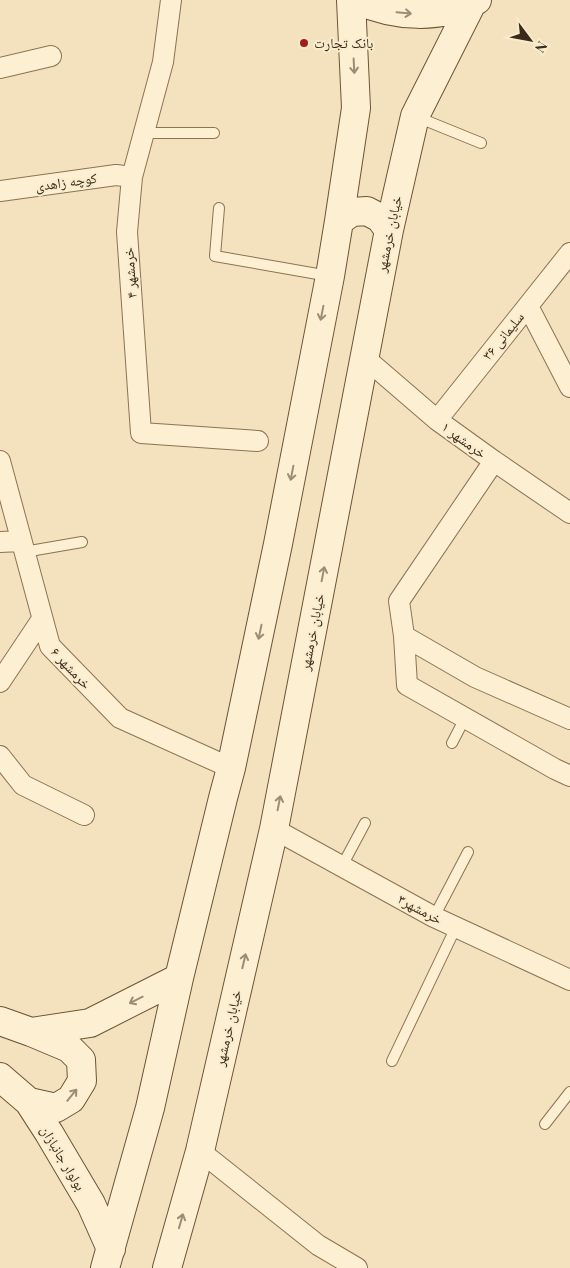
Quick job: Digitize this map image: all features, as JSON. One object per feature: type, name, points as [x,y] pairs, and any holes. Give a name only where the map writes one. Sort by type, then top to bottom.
[{"type":"main road","points":[[108,1259],[150,1108],[179,978],[222,798],[231,768],[278,544],[330,276],[356,108],[351,0]]},
{"type":"main road","points":[[358,0],[374,7],[398,13],[423,14],[448,11],[474,2]]},
{"type":"main road","name":"خیابان خرمشهر","points":[[168,1268],[200,1151],[274,829],[389,230],[415,116],[474,2]]},
{"type":"main road","points":[[339,220],[352,212],[367,211],[380,218],[389,230]]},
{"type":"main road","points":[[31,1032],[90,1023],[179,978]]},
{"type":"main road","points":[[0,1022],[31,1032],[69,1048],[81,1060],[82,1081],[71,1099],[56,1108],[29,1102]]},
{"type":"main road","name":"بولوار جانبازان","points":[[0,1078],[29,1102],[49,1133],[91,1204],[108,1259]]},
{"type":"street","name":"خرمشهر ۴","points":[[171,0],[163,62],[132,177],[127,232],[141,433],[258,441]]},
{"type":"street","points":[[0,68],[51,56]]},
{"type":"street","name":"کوچه زاهدی","points":[[0,191],[116,175],[132,177]]},
{"type":"street","name":"سلیمانی ۳۶","points":[[437,420],[570,253]]},
{"type":"street","points":[[528,306],[570,388]]},
{"type":"street","name":"خرمشهر ۱","points":[[365,358],[437,420],[570,513]]},
{"type":"street","name":"خرمشهر ۶","points":[[0,461],[50,646],[120,718],[231,768]]},
{"type":"street","points":[[494,461],[399,601],[404,636],[407,686],[570,776]]},
{"type":"street","points":[[0,542],[22,547]]},
{"type":"street","points":[[0,682],[42,620]]},
{"type":"street","points":[[404,636],[475,677],[570,719]]},
{"type":"street","points":[[0,756],[23,785],[84,815]]},
{"type":"street","name":"خرمشهر۳","points":[[274,829],[434,917],[570,980]]},
{"type":"street","points":[[200,1151],[318,1246],[357,1268]]},
{"type":"lane","points":[[415,116],[481,143]]},
{"type":"lane","points":[[144,132],[214,133]]},
{"type":"lane","points":[[219,208],[215,256],[330,276]]},
{"type":"lane","points":[[22,547],[82,542]]},
{"type":"lane","points":[[452,743],[465,718]]},
{"type":"lane","points":[[342,866],[365,824]]},
{"type":"lane","points":[[434,917],[468,852]]},
{"type":"lane","points":[[392,1061],[456,927]]},
{"type":"lane","points":[[545,1124],[570,1092]]},
{"type":"place","name":"بانک تجارت","points":[[304,43]]}]
